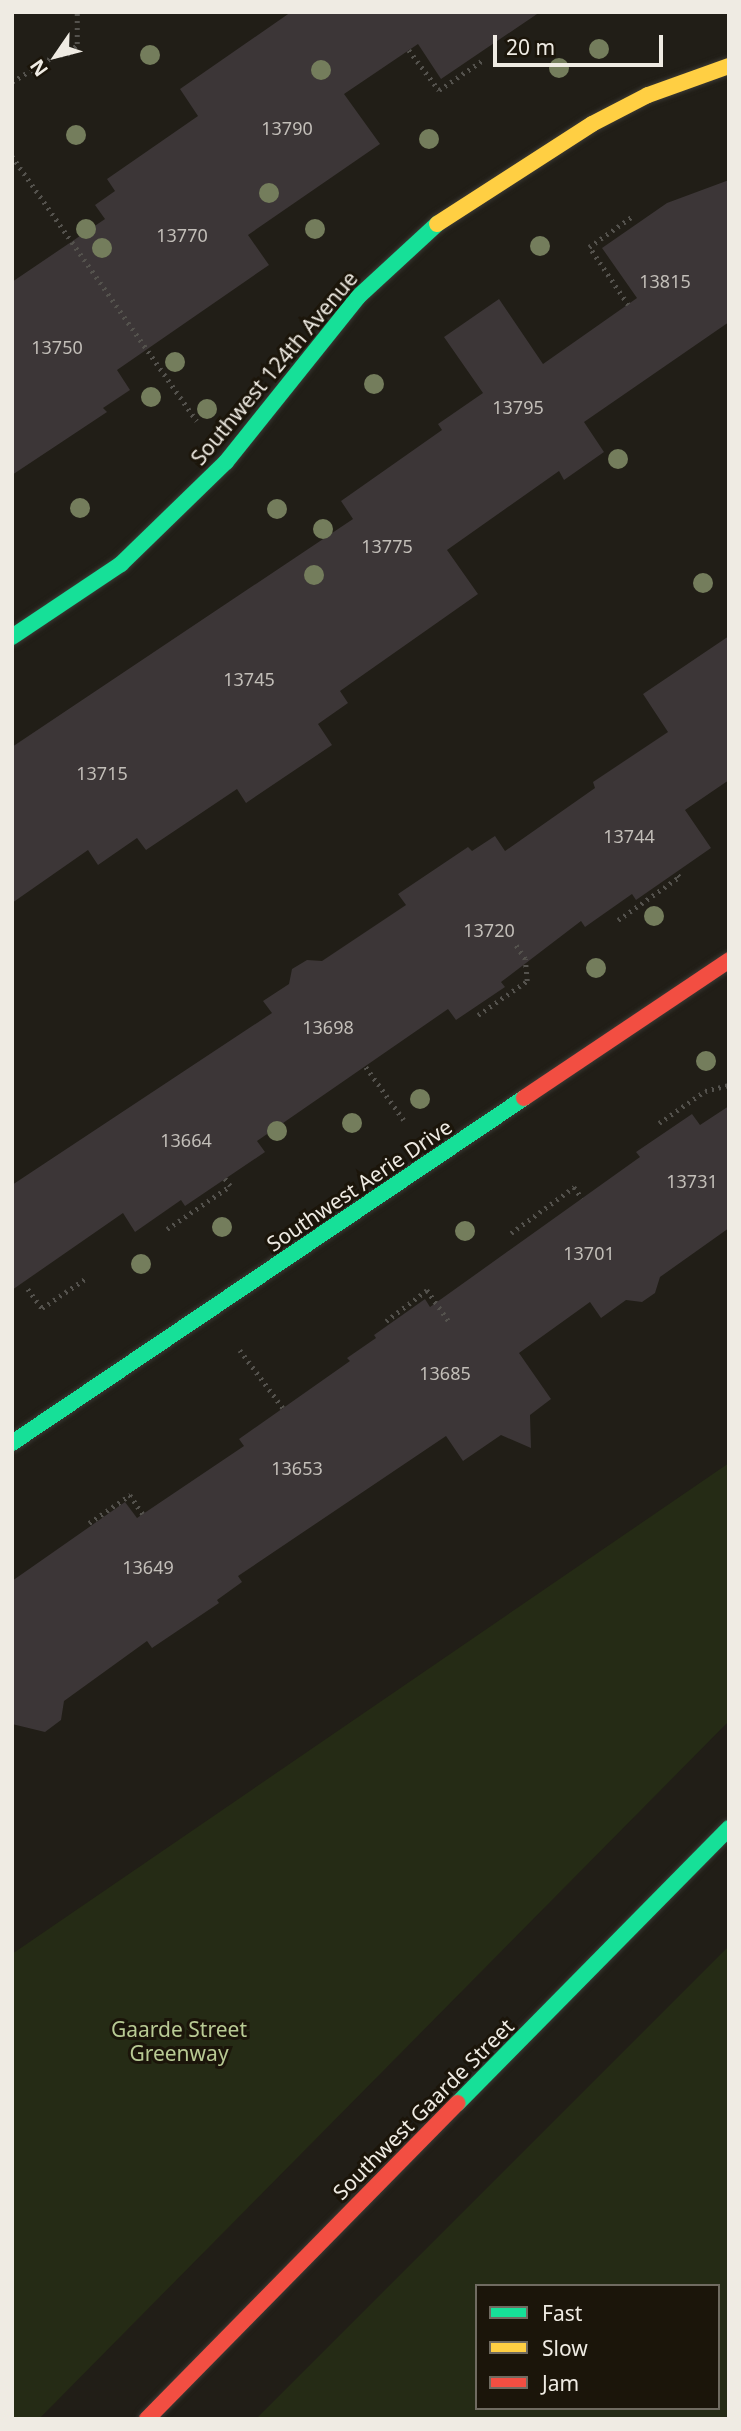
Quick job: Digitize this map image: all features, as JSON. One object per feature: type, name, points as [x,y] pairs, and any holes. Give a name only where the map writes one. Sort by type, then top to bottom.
[{"type":"street","name":"Southwest 124th Avenue","points":[[12,637],[121,564],[226,462],[358,297],[437,224],[592,124],[648,95],[729,66]]},
{"type":"street","name":"Southwest Aerie Drive","points":[[12,1443],[729,960]]},
{"type":"street","name":"Southwest Gaarde Street","points":[[147,2419],[729,1828]]},
{"type":"path","points":[[12,82],[54,56],[70,52],[77,44],[77,12]]},
{"type":"path","points":[[409,50],[439,90],[483,60]]},
{"type":"path","points":[[12,156],[226,462]]},
{"type":"path","points":[[628,305],[589,247],[633,215]]},
{"type":"path","points":[[618,920],[679,877],[675,872]]},
{"type":"path","points":[[478,1015],[527,981],[525,959],[515,944]]},
{"type":"path","points":[[366,1067],[408,1126]]},
{"type":"path","points":[[659,1123],[705,1091],[729,1085]]},
{"type":"path","points":[[167,1229],[230,1186],[225,1179]]},
{"type":"path","points":[[511,1233],[574,1186],[582,1198]]},
{"type":"path","points":[[28,1289],[42,1308],[85,1279]]},
{"type":"path","points":[[386,1321],[427,1290],[449,1321]]},
{"type":"path","points":[[240,1350],[283,1408]]},
{"type":"path","points":[[89,1523],[130,1495],[143,1514]]},
{"type":"green space","name":"Gaarde Street Greenway","points":[[729,1463],[729,1721],[39,2419],[12,2419],[12,1954]]},
{"type":"green space","points":[[729,1946],[729,2419],[256,2419]]},
{"type":"building","points":[[291,12],[540,12],[441,79],[418,44],[344,94],[380,144],[248,235],[269,265],[117,370],[130,390],[103,408],[107,412],[12,475],[12,282],[105,219],[95,205],[115,191],[107,179],[198,116],[180,89]]},
{"type":"building","points":[[729,180],[729,322],[584,422],[604,452],[564,480],[559,471],[447,550],[478,594],[340,691],[348,703],[318,724],[332,745],[246,803],[237,789],[146,850],[137,838],[98,865],[88,850],[12,903],[12,747],[353,519],[341,501],[442,430],[438,424],[483,393],[444,337],[499,299],[543,364],[637,298],[602,248],[667,203]]},
{"type":"building","points":[[729,636],[729,780],[685,810],[711,848],[636,900],[632,894],[585,927],[581,921],[501,982],[505,987],[456,1020],[448,1009],[257,1141],[265,1152],[185,1206],[181,1200],[135,1232],[123,1213],[12,1290],[12,1185],[272,1013],[263,1001],[289,984],[292,969],[307,960],[322,961],[406,905],[398,894],[468,847],[472,851],[495,836],[505,851],[595,788],[593,782],[668,732],[643,694]]},
{"type":"building","points":[[729,1106],[729,1228],[660,1277],[655,1293],[642,1302],[626,1300],[601,1318],[590,1302],[519,1353],[551,1399],[530,1415],[531,1448],[501,1435],[463,1461],[446,1436],[238,1576],[242,1582],[217,1600],[219,1603],[152,1648],[147,1641],[64,1701],[61,1720],[45,1732],[12,1724],[12,1581],[125,1502],[137,1518],[244,1446],[239,1439],[350,1361],[347,1358],[376,1338],[374,1335],[425,1299],[430,1307],[640,1157],[636,1152],[692,1114],[700,1125]]},
{"type":"traffic: fast","points":[[12,637],[121,564],[226,462],[358,297],[437,224]]},
{"type":"traffic: fast","points":[[12,1443],[524,1098]]},
{"type":"traffic: fast","points":[[458,2103],[729,1828]]},
{"type":"traffic: slow","points":[[437,224],[592,124],[648,95],[729,66]]},
{"type":"traffic: jam","points":[[524,1098],[729,960]]},
{"type":"traffic: jam","points":[[147,2419],[458,2103]]}]
